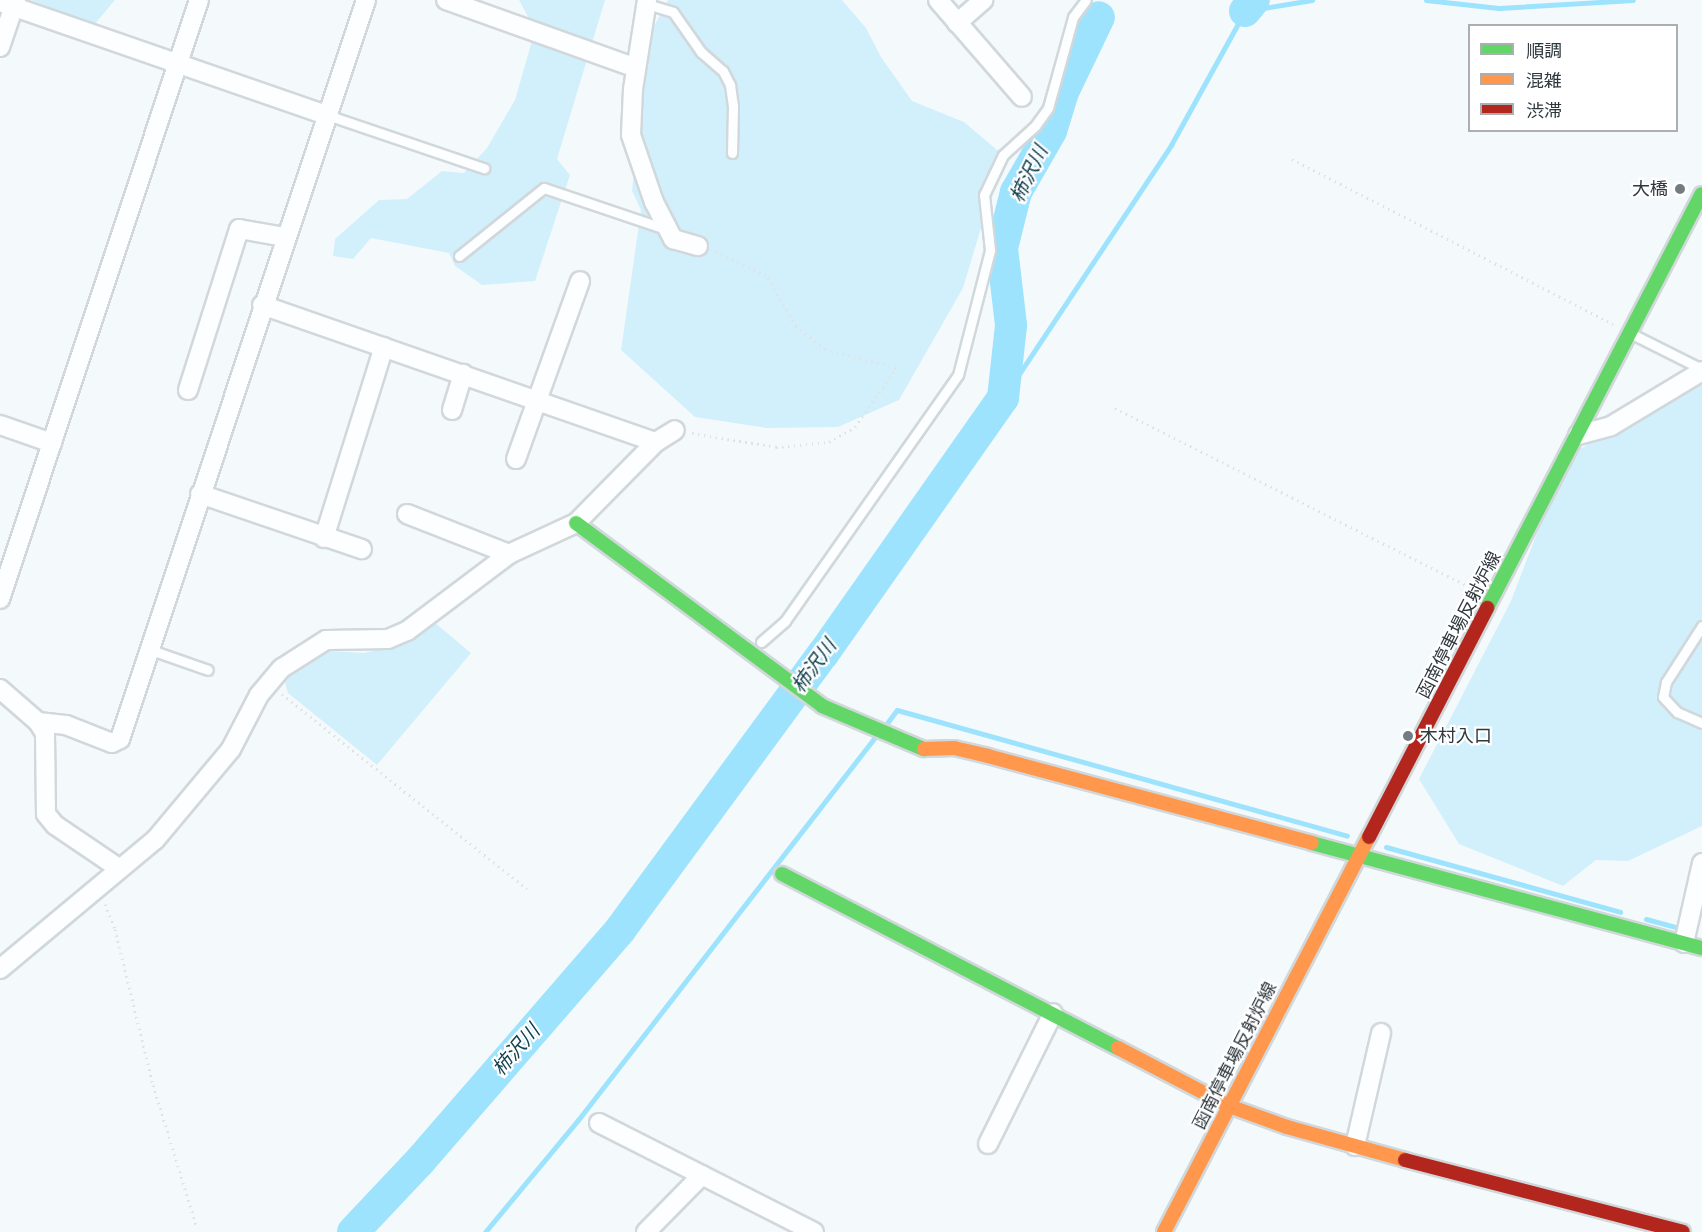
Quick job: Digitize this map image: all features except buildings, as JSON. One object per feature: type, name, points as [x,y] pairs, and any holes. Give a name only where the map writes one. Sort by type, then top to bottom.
[{"type":"street","points":[[0,599],[199,0]]},
{"type":"street","points":[[38,722],[66,725],[117,743],[151,650],[262,305],[366,0]]},
{"type":"street","points":[[446,0],[636,68]]},
{"type":"street","points":[[938,0],[1022,97]]},
{"type":"street","points":[[957,23],[983,0]]},
{"type":"street","points":[[647,2],[636,68],[631,135],[654,202],[673,239],[698,246]]},
{"type":"street","points":[[0,47],[10,3],[327,115]]},
{"type":"street","name":"函南停車場反射炉線","points":[[1164,1232],[1702,194]]},
{"type":"street","points":[[188,390],[239,229],[285,237]]},
{"type":"street","points":[[516,459],[535,399],[580,281]]},
{"type":"street","points":[[262,305],[656,442]]},
{"type":"street","points":[[324,538],[384,347]]},
{"type":"street","points":[[1578,435],[1611,426],[1702,370]]},
{"type":"street","points":[[452,410],[463,374]]},
{"type":"street","points":[[0,425],[52,443]]},
{"type":"street","points":[[0,969],[99,889],[155,840],[231,750],[268,682],[309,648],[326,640],[388,639],[407,631],[509,554],[576,523],[656,442],[675,430]]},
{"type":"street","points":[[200,494],[324,538],[363,549]]},
{"type":"street","points":[[407,514],[509,554]]},
{"type":"street","points":[[576,523],[822,706],[920,749],[954,748],[988,756],[1702,948]]},
{"type":"street","points":[[0,689],[38,722],[46,740],[46,814],[55,825],[120,869]]},
{"type":"street","points":[[1684,943],[1702,862]]},
{"type":"street","points":[[782,874],[1229,1106],[1355,1146],[1683,1232]]},
{"type":"street","points":[[988,1144],[1053,1013]]},
{"type":"street","points":[[1355,1146],[1381,1034]]},
{"type":"street","points":[[599,1123],[814,1232]]},
{"type":"street","points":[[646,1232],[702,1175]]},
{"type":"lane","points":[[761,642],[785,621],[958,375],[990,250],[984,195],[1003,155],[1035,126],[1048,108],[1073,17],[1086,0]]},
{"type":"lane","points":[[647,2],[673,12],[701,52],[723,71],[730,85],[733,106],[732,153]]},
{"type":"lane","points":[[327,115],[484,168]]},
{"type":"lane","points":[[459,256],[544,188],[668,230]]},
{"type":"lane","points":[[1630,333],[1702,370]]},
{"type":"lane","points":[[1702,626],[1666,682],[1663,697],[1677,712],[1702,723]]},
{"type":"lane","points":[[151,650],[208,670]]},
{"type":"path","points":[[1292,159],[1630,333]]},
{"type":"path","points":[[675,430],[776,447],[829,442],[855,427],[896,368],[825,349],[796,326],[766,275],[735,258],[698,246]]},
{"type":"path","points":[[1115,408],[1493,599]]},
{"type":"path","points":[[268,682],[527,889]]},
{"type":"path","points":[[99,889],[115,929],[153,1085],[198,1228]]},
{"type":"shaded area","points":[[31,0],[115,0],[94,25]]},
{"type":"shaded area","points":[[519,0],[605,0],[557,159],[570,175],[535,281],[482,285],[455,266],[449,253],[371,238],[353,259],[333,256],[335,239],[379,200],[407,199],[442,171],[464,173],[487,148],[515,100],[535,30]]},
{"type":"shaded area","points":[[668,0],[842,0],[866,28],[881,57],[912,101],[964,122],[1003,155],[963,288],[899,400],[838,427],[767,428],[695,417],[621,350],[641,210],[632,191],[648,38]]},
{"type":"shaded area","points":[[1702,378],[1702,826],[1628,861],[1596,860],[1563,886],[1459,844],[1419,779],[1511,601],[1566,457]]},
{"type":"shaded area","points":[[434,622],[471,653],[377,765],[288,693],[285,683],[290,676],[316,657],[331,651],[364,653],[408,643]]},
{"type":"waterway","name":"柿沢川","points":[[1245,11],[1254,0]]},
{"type":"waterway","points":[[1003,398],[1171,145],[1245,11],[1312,0]]},
{"type":"waterway","points":[[1426,0],[1499,8],[1633,0]]},
{"type":"waterway","name":"柿沢川","points":[[353,1232],[420,1161],[620,930],[823,654],[1003,398],[1011,325],[1002,248],[1016,192],[1051,131],[1062,94],[1099,17]]},
{"type":"waterway","points":[[884,727],[897,710],[1347,836]]},
{"type":"waterway","points":[[485,1232],[578,1120],[876,736]]},
{"type":"waterway","points":[[1386,847],[1620,912]]},
{"type":"waterway","points":[[1646,919],[1679,928]]},
{"type":"waterway","name":"柿沢川","points":[[358,1227],[363,1232]]},
{"type":"traffic: fast","points":[[1487,608],[1702,194]]},
{"type":"traffic: fast","points":[[576,523],[822,706],[924,749]]},
{"type":"traffic: fast","points":[[1312,843],[1702,948]]},
{"type":"traffic: fast","points":[[782,874],[1118,1048]]},
{"type":"traffic: slow","points":[[924,749],[954,748],[988,756],[1312,843]]},
{"type":"traffic: slow","points":[[1164,1232],[1369,837]]},
{"type":"traffic: slow","points":[[1118,1048],[1229,1106],[1287,1127],[1405,1160]]},
{"type":"traffic: jam","points":[[1369,837],[1487,608]]},
{"type":"traffic: jam","points":[[1405,1160],[1683,1232]]},
{"type":"place","name":"大橋","points":[[1680,189]]},
{"type":"place","name":"木村入口","points":[[1408,736]]}]
